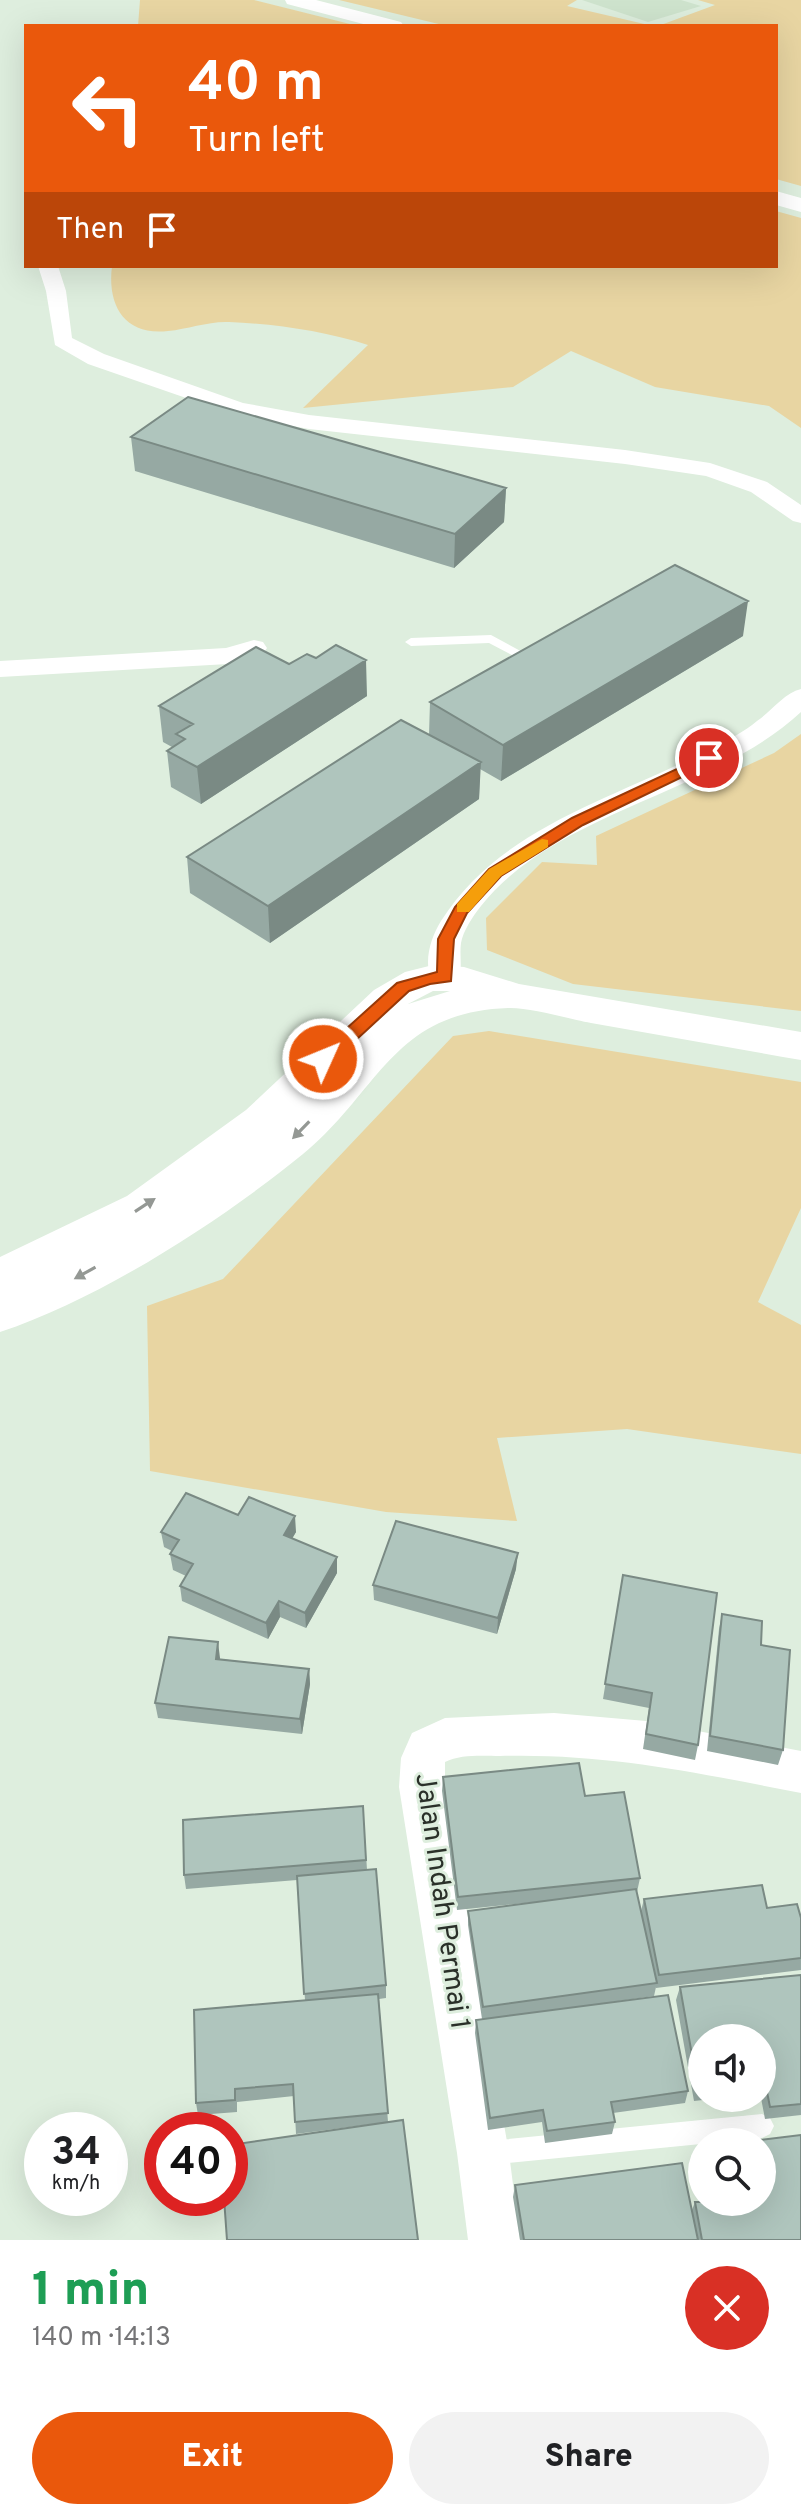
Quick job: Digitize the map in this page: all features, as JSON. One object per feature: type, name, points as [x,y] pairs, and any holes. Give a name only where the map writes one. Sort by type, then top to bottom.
[{"type":"street","points":[[294,0],[386,24]]},
{"type":"street","points":[[778,199],[801,205]]},
{"type":"street","points":[[49,268],[56,291],[62,341],[96,359],[238,409],[309,422],[625,457],[710,470],[759,487],[801,516]]},
{"type":"street","points":[[0,669],[228,656],[254,648]]},
{"type":"street","points":[[445,977],[446,939],[461,911],[495,872],[578,822],[760,733],[801,697]]},
{"type":"street","points":[[0,1277],[142,1208],[261,1121],[344,1039],[403,987],[428,978],[473,981],[513,996],[801,1046]]},
{"type":"street","points":[[0,1314],[37,1299],[159,1232],[290,1141],[388,1039],[416,1016],[448,1005],[513,996]]},
{"type":"street","name":"Jalan Indah Permai 1","points":[[494,2240],[483,2153],[422,1787],[423,1758],[428,1748],[445,1739],[554,1734],[646,1742],[801,1772]]},
{"type":"lane","points":[[411,642],[491,639],[533,661]]},
{"type":"lane","points":[[483,2153],[762,2126]]},
{"type":"shaded area","points":[[140,0],[254,0],[350,24],[138,24]]},
{"type":"shaded area","points":[[339,0],[577,0],[567,6],[644,24],[439,24]]},
{"type":"shaded area","points":[[582,0],[681,0],[701,6],[648,22]]},
{"type":"shaded area","points":[[698,0],[801,0],[801,186],[778,180],[778,24],[663,24],[715,5]]},
{"type":"shaded area","points":[[778,212],[801,218],[801,428],[769,406],[655,387],[571,351],[513,387],[303,408],[368,345],[317,332],[247,323],[221,322],[176,330],[140,328],[122,315],[112,293],[112,268],[778,268]]},
{"type":"shaded area","points":[[801,734],[801,1011],[573,984],[487,950],[486,918],[542,862],[597,865],[596,836],[774,753]]},
{"type":"shaded area","points":[[489,1031],[801,1082],[801,1208],[758,1302],[801,1325],[801,1454],[627,1429],[497,1438],[517,1521],[386,1512],[150,1471],[147,1306],[223,1279],[453,1036]]},
{"type":"building","points":[[188,397],[506,488],[455,534],[131,437]]},
{"type":"building","points":[[675,565],[748,601],[503,745],[430,702]]},
{"type":"building","points":[[336,645],[366,660],[197,767],[167,751],[185,739],[176,734],[193,724],[159,706],[256,647],[289,664],[307,654],[316,658]]},
{"type":"building","points":[[401,720],[481,762],[268,906],[187,857]]},
{"type":"building","points":[[186,1493],[238,1515],[249,1497],[295,1516],[284,1535],[337,1557],[305,1613],[279,1601],[266,1623],[180,1586],[193,1564],[170,1554],[179,1540],[161,1532]]},
{"type":"building","points":[[396,1521],[518,1553],[498,1618],[373,1585]]},
{"type":"building","points":[[623,1575],[717,1593],[698,1745],[646,1734],[652,1693],[605,1684]]},
{"type":"building","points":[[722,1614],[762,1621],[761,1645],[790,1650],[783,1750],[710,1736]]},
{"type":"building","points":[[169,1637],[218,1642],[216,1659],[309,1669],[300,1719],[155,1703]]},
{"type":"building","points":[[579,1763],[585,1796],[624,1792],[640,1878],[458,1897],[443,1777]]},
{"type":"building","points":[[363,1806],[366,1860],[184,1875],[183,1820]]},
{"type":"building","points":[[376,1869],[386,1985],[304,1994],[297,1876]]},
{"type":"building","points":[[762,1885],[767,1908],[797,1904],[801,1918],[801,1958],[659,1975],[644,1899]]},
{"type":"building","points":[[636,1889],[657,1983],[483,2007],[468,1911]]},
{"type":"building","points":[[801,1975],[801,2104],[776,2106],[776,2024],[688,2024],[688,2032],[680,1987]]},
{"type":"building","points":[[378,1994],[388,2113],[295,2122],[293,2084],[235,2089],[235,2100],[196,2103],[194,2010]]},
{"type":"building","points":[[668,1995],[688,2091],[611,2102],[615,2122],[547,2131],[543,2110],[490,2118],[476,2020]]},
{"type":"building","points":[[403,2120],[418,2240],[227,2240],[225,2216],[248,2216],[248,2142]]},
{"type":"building","points":[[801,2135],[801,2240],[702,2240],[698,2216],[776,2216],[776,2138]]},
{"type":"building","points":[[682,2163],[688,2192],[688,2216],[693,2216],[698,2240],[524,2240],[515,2185]]},
{"type":"slow traffic","points":[[463,908],[495,872],[542,844]]},
{"type":"route","points":[[323,1059],[403,987],[428,978],[445,977],[446,939],[461,911],[495,872],[578,822],[709,758]]}]
